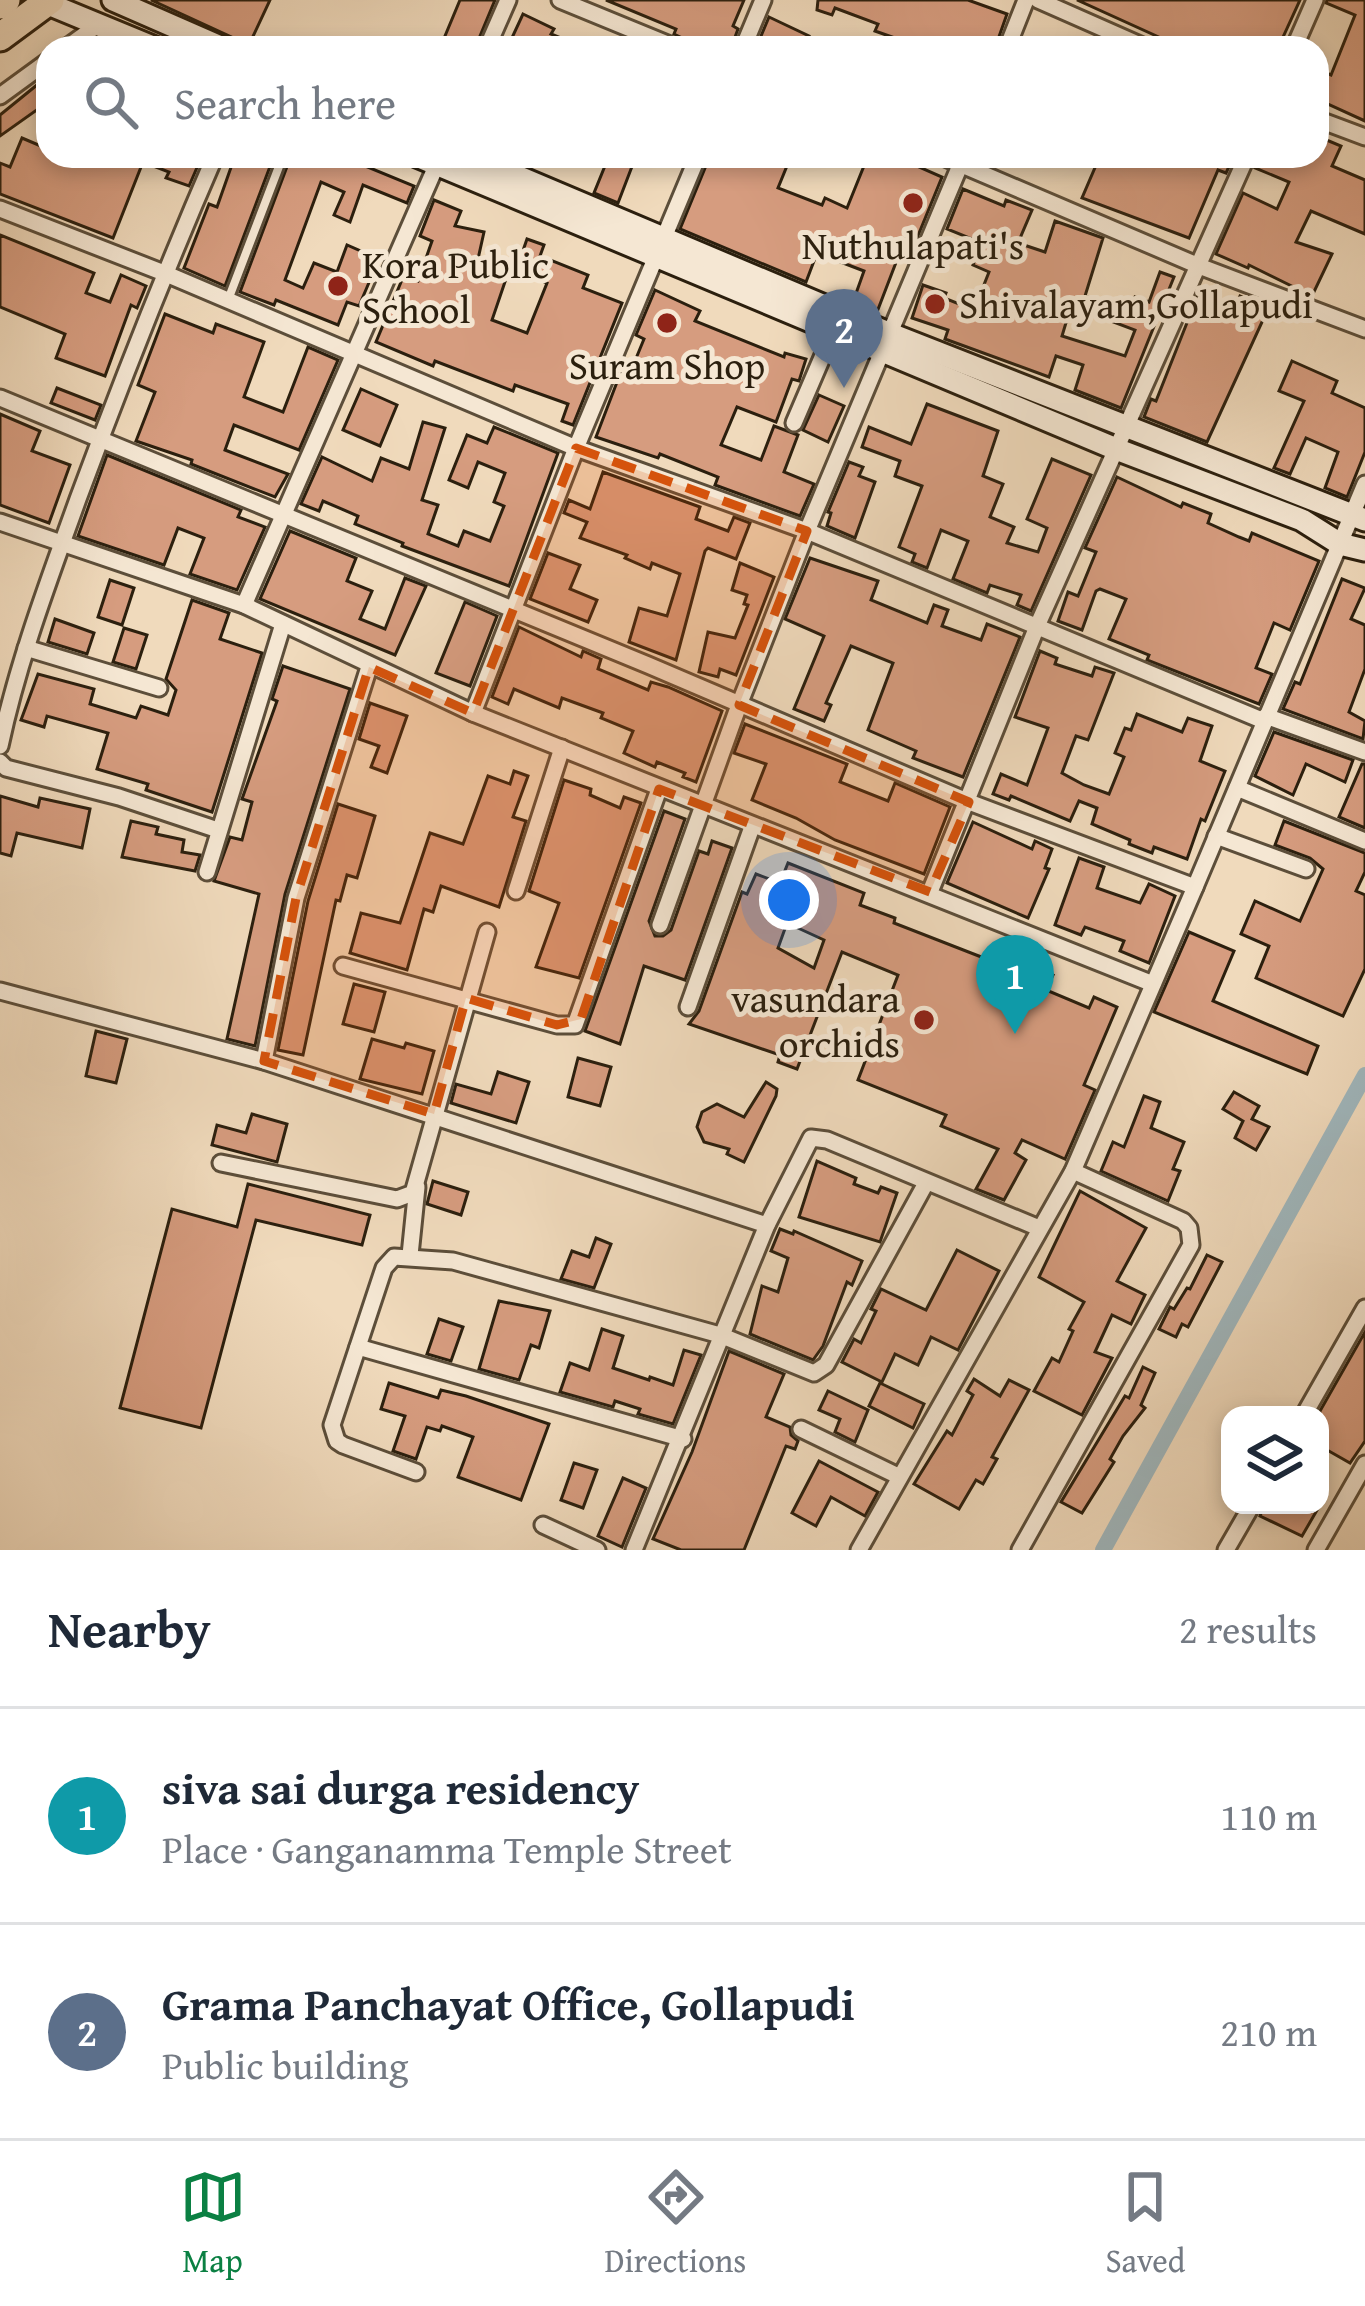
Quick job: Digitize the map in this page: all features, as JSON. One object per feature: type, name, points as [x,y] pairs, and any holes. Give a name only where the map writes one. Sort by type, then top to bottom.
[{"type":"highway","points":[[0,37],[48,2]]},
{"type":"street","points":[[493,36],[508,0]]},
{"type":"street","points":[[560,0],[648,36]]},
{"type":"street","points":[[748,36],[763,0]]},
{"type":"street","points":[[1012,36],[1026,0]]},
{"type":"street","points":[[1038,0],[1120,36]]},
{"type":"street","points":[[1300,36],[1316,0]]},
{"type":"street","points":[[48,2],[126,36]]},
{"type":"street","points":[[123,2],[168,36]]},
{"type":"street","points":[[82,36],[99,24]]},
{"type":"street","points":[[0,96],[36,70]]},
{"type":"street","points":[[1329,124],[1365,137]]},
{"type":"street","points":[[0,746],[3,716],[100,439],[210,168]]},
{"type":"street","points":[[244,605],[355,354],[428,168]]},
{"type":"street","points":[[455,168],[884,342],[1116,448],[1302,520],[1340,544],[1365,550]]},
{"type":"street","points":[[494,168],[832,332],[884,342],[1126,426],[1359,517]]},
{"type":"street","points":[[473,713],[576,448],[693,168]]},
{"type":"street","points":[[660,926],[807,531],[960,168]]},
{"type":"street","points":[[981,168],[1198,266],[1365,329]]},
{"type":"street","points":[[930,892],[1038,623],[1242,168]]},
{"type":"street","points":[[0,208],[576,448],[807,531],[1265,718],[1365,752]]},
{"type":"street","points":[[794,423],[832,332]]},
{"type":"street","points":[[0,398],[969,802],[1195,887]]},
{"type":"street","points":[[859,1550],[1073,1171],[1340,544],[1359,517],[1365,484]]},
{"type":"street","points":[[0,523],[244,605],[473,713],[1153,984]]},
{"type":"street","points":[[207,872],[283,623]]},
{"type":"street","points":[[26,648],[159,688]]},
{"type":"street","points":[[263,1061],[296,898],[369,667]]},
{"type":"street","points":[[516,891],[562,748]]},
{"type":"street","points":[[0,762],[6,769],[119,797],[218,830]]},
{"type":"street","points":[[1237,788],[1365,841]]},
{"type":"street","points":[[343,965],[557,1025],[575,1024],[659,789]]},
{"type":"street","points":[[688,1007],[752,827]]},
{"type":"street","points":[[1216,836],[1306,869]]},
{"type":"street","points":[[410,1256],[417,1187],[434,1114],[487,932]]},
{"type":"street","points":[[0,991],[263,1061],[767,1225]]},
{"type":"street","points":[[634,1550],[767,1225],[811,1138],[827,1140],[1039,1228]]},
{"type":"street","points":[[221,1163],[397,1199],[417,1187]]},
{"type":"street","points":[[1020,1550],[1191,1245],[1183,1221],[1073,1171]]},
{"type":"street","points":[[416,1472],[337,1442],[332,1425],[384,1268],[394,1258],[453,1261],[720,1336],[807,1372],[820,1371],[926,1183]]},
{"type":"street","points":[[1309,1406],[1365,1308]]},
{"type":"street","points":[[358,1347],[683,1439]]},
{"type":"street","points":[[801,1429],[898,1476]]},
{"type":"street","points":[[1316,1550],[1365,1464]]},
{"type":"street","points":[[1226,1550],[1247,1514]]},
{"type":"street","points":[[544,1525],[597,1550]]},
{"type":"lane","points":[[228,300],[278,168]]},
{"type":"highlighted area","points":[[576,448],[807,531],[739,705],[969,802],[930,892],[659,789],[581,1019],[557,1025],[466,998],[434,1114],[264,1061],[296,898],[369,667],[473,713]]},
{"type":"building","points":[[151,0],[270,0],[253,36],[229,36]]},
{"type":"building","points":[[460,0],[495,0],[480,36],[445,36]]},
{"type":"building","points":[[606,0],[744,0],[733,26],[738,29],[735,36],[678,36],[676,29]]},
{"type":"building","points":[[818,0],[968,0],[1007,14],[999,36],[889,36],[875,31],[878,24],[835,8],[832,15],[817,10]]},
{"type":"building","points":[[1077,0],[1300,0],[1284,36],[1156,36]]},
{"type":"building","points":[[1365,0],[1365,121],[1329,104],[1329,74],[1355,15],[1326,3]]},
{"type":"building","points":[[523,14],[554,29],[551,34],[556,36],[513,36]]},
{"type":"building","points":[[769,17],[809,36],[761,36]]},
{"type":"building","points":[[36,86],[36,110],[0,136],[0,115]]},
{"type":"building","points":[[22,138],[36,144],[36,168],[141,168],[113,238],[0,194],[0,163],[10,167]]},
{"type":"building","points":[[1329,141],[1341,146],[1332,166],[1365,180],[1365,234],[1311,211],[1296,242],[1332,254],[1312,296],[1216,254],[1243,193],[1277,209],[1289,182],[1255,168],[1329,168]]},
{"type":"building","points":[[159,168],[197,168],[189,186],[166,178],[169,172]]},
{"type":"building","points":[[231,168],[269,168],[225,286],[184,268],[209,204],[217,207]]},
{"type":"building","points":[[286,168],[370,168],[414,186],[407,203],[363,185],[350,222],[334,215],[344,192],[321,182],[285,280],[303,288],[314,263],[337,272],[347,245],[379,259],[359,306],[347,302],[338,325],[276,300],[274,305],[240,292]]},
{"type":"building","points":[[604,168],[631,168],[618,203],[594,193]]},
{"type":"building","points":[[705,168],[786,168],[778,188],[822,205],[825,198],[847,208],[863,168],[921,168],[942,177],[915,243],[905,239],[877,312],[853,302],[864,271],[817,253],[806,282],[680,229]]},
{"type":"building","points":[[1095,168],[1228,168],[1226,173],[1218,170],[1189,238],[1082,198]]},
{"type":"building","points":[[963,189],[1004,206],[1006,200],[1032,210],[1018,243],[1045,252],[1055,221],[1103,238],[1085,296],[1131,310],[1135,297],[1149,302],[1160,272],[1174,277],[1121,408],[1075,390],[1083,365],[1056,356],[1049,377],[945,339],[948,330],[912,318],[923,285],[974,310],[989,272],[973,265],[982,243],[947,229]],"holes":[[[1071,306],[1135,330],[1125,356],[1062,336]]]},
{"type":"building","points":[[434,200],[461,211],[455,226],[484,232],[478,259],[509,270],[492,320],[527,333],[547,283],[516,271],[527,239],[544,245],[540,256],[588,275],[583,288],[622,303],[573,425],[562,421],[568,404],[515,385],[513,391],[435,361],[433,366],[376,342],[404,275],[418,281],[432,241],[420,236]]},
{"type":"building","points":[[0,235],[94,273],[86,293],[110,302],[121,275],[146,286],[137,308],[131,305],[105,376],[56,358],[65,334],[0,307]]},
{"type":"building","points":[[655,290],[700,311],[695,321],[784,357],[785,353],[806,359],[799,381],[792,379],[776,422],[737,407],[721,445],[761,460],[774,426],[798,435],[784,472],[814,484],[800,516],[715,485],[718,477],[660,454],[658,458],[596,437],[622,369],[630,373],[644,339],[636,335]]},
{"type":"building","points":[[1198,295],[1233,312],[1240,296],[1268,309],[1207,442],[1144,417],[1151,399],[1156,401]]},
{"type":"building","points":[[165,314],[213,333],[216,324],[264,342],[244,397],[283,412],[308,347],[338,360],[299,450],[234,425],[225,450],[288,474],[275,497],[136,441],[155,392],[138,385]]},
{"type":"building","points":[[1292,361],[1337,381],[1332,393],[1365,408],[1365,452],[1347,497],[1325,488],[1338,452],[1306,438],[1290,474],[1274,468],[1304,401],[1279,391]]},
{"type":"building","points":[[57,388],[101,405],[95,420],[51,403]]},
{"type":"building","points":[[361,389],[397,405],[380,446],[343,430]]},
{"type":"building","points":[[819,395],[844,406],[828,442],[803,430]]},
{"type":"building","points":[[927,404],[998,431],[983,476],[1003,484],[990,517],[1014,527],[1007,543],[1038,552],[1047,528],[1027,519],[1052,459],[1091,475],[1031,611],[1017,605],[1021,595],[990,585],[987,593],[953,579],[968,541],[941,530],[927,568],[912,562],[915,554],[899,547],[922,486],[895,476],[900,461],[862,447],[869,427],[911,444]]},
{"type":"building","points":[[0,414],[40,431],[32,451],[70,465],[49,523],[0,505]]},
{"type":"building","points":[[423,422],[445,428],[422,500],[438,505],[428,534],[458,546],[464,531],[490,541],[504,506],[494,502],[505,473],[478,462],[468,488],[449,480],[467,435],[487,443],[494,427],[558,453],[509,586],[402,546],[355,524],[358,516],[323,501],[319,511],[301,504],[322,457],[372,481],[381,458],[409,469]]},
{"type":"building","points":[[107,455],[241,510],[238,517],[265,527],[237,590],[190,574],[204,538],[178,528],[164,565],[78,536]]},
{"type":"building","points":[[849,462],[863,467],[859,476],[875,482],[855,538],[827,526],[828,512]]},
{"type":"building","points":[[603,472],[700,507],[696,519],[728,531],[734,517],[750,523],[736,559],[708,548],[705,551],[676,660],[629,642],[639,608],[667,616],[680,574],[652,563],[650,569],[580,538],[587,522],[564,513],[569,500],[590,509]]},
{"type":"building","points":[[1117,477],[1181,507],[1183,503],[1211,514],[1208,523],[1239,537],[1249,541],[1252,533],[1319,561],[1290,630],[1274,623],[1256,668],[1272,674],[1259,704],[1147,660],[1149,655],[1109,639],[1126,599],[1100,589],[1082,630],[1058,621],[1068,592],[1078,596],[1096,552],[1085,548]]},
{"type":"building","points":[[290,531],[356,558],[347,581],[372,591],[360,619],[385,629],[405,578],[426,586],[395,655],[260,599]]},
{"type":"building","points":[[548,553],[580,565],[570,589],[597,600],[588,622],[530,599]]},
{"type":"building","points":[[810,558],[878,581],[871,600],[927,623],[934,605],[948,610],[942,626],[981,640],[987,624],[1020,637],[963,777],[913,758],[916,751],[868,730],[893,663],[851,646],[826,703],[831,705],[824,721],[794,709],[824,636],[785,619]]},
{"type":"building","points":[[740,563],[774,577],[736,675],[720,669],[718,677],[699,672],[708,632],[735,638],[748,605],[744,604],[747,595],[732,590]]},
{"type":"building","points":[[1342,579],[1365,588],[1351,619],[1365,625],[1365,669],[1349,712],[1365,721],[1363,739],[1283,709],[1295,682],[1300,684]]},
{"type":"building","points":[[110,580],[134,588],[122,625],[98,617]]},
{"type":"building","points":[[192,600],[229,613],[220,639],[262,653],[212,812],[146,790],[148,784],[97,769],[108,733],[47,716],[44,727],[21,720],[38,674],[94,689],[90,704],[136,718],[141,706],[168,715],[176,690],[166,679]]},
{"type":"building","points":[[465,602],[497,616],[470,686],[436,673]]},
{"type":"building","points":[[55,619],[94,633],[87,654],[48,642]]},
{"type":"building","points":[[519,627],[581,657],[583,651],[601,659],[598,669],[648,690],[651,682],[722,711],[696,782],[683,777],[685,773],[657,762],[655,767],[624,753],[633,731],[601,718],[603,713],[562,698],[559,708],[514,689],[508,704],[492,697]]},
{"type":"building","points":[[124,628],[147,635],[136,669],[113,662]]},
{"type":"building","points":[[1040,651],[1057,658],[1055,664],[1092,676],[1095,667],[1114,673],[1088,740],[1076,736],[1062,773],[1084,785],[1109,794],[1124,757],[1115,753],[1137,714],[1182,732],[1188,718],[1212,726],[1200,761],[1225,771],[1187,859],[1129,844],[1130,840],[1092,824],[1097,808],[1079,801],[1070,821],[1011,796],[1009,800],[993,794],[1001,774],[1027,785],[1048,728],[1015,717]]},
{"type":"building","points":[[283,666],[350,689],[285,894],[255,1046],[227,1039],[259,894],[214,881],[230,837],[242,840],[252,802],[242,799],[277,701],[272,699]]},
{"type":"building","points":[[370,703],[407,716],[387,773],[371,767],[379,746],[359,739]]},
{"type":"building","points":[[745,724],[847,764],[840,782],[888,801],[895,783],[950,807],[924,874],[835,840],[752,800],[766,764],[734,753]]},
{"type":"building","points":[[1274,732],[1353,760],[1345,782],[1306,764],[1293,795],[1255,776]]},
{"type":"building","points":[[1365,764],[1365,828],[1339,817]]},
{"type":"building","points":[[514,771],[528,776],[513,817],[526,821],[499,907],[441,886],[433,912],[424,909],[407,970],[350,953],[361,913],[400,923],[430,833],[463,844],[488,776],[510,784]]},
{"type":"building","points":[[564,780],[591,789],[590,795],[620,808],[624,797],[641,803],[579,978],[536,967],[559,903],[529,891]]},
{"type":"building","points":[[0,796],[38,807],[40,798],[90,809],[82,848],[17,833],[11,856],[0,853]]},
{"type":"building","points":[[338,804],[375,816],[357,878],[347,875],[340,901],[336,900],[303,1055],[278,1050],[308,901]]},
{"type":"building","points":[[664,811],[685,819],[649,921],[655,936],[671,930],[699,851],[708,854],[712,841],[732,848],[685,980],[644,966],[620,1044],[585,1031]]},
{"type":"building","points":[[131,821],[158,827],[156,834],[184,840],[182,852],[200,855],[195,871],[122,857]]},
{"type":"building","points":[[1284,821],[1365,853],[1365,872],[1356,891],[1365,895],[1365,969],[1343,1016],[1256,978],[1269,946],[1241,934],[1255,901],[1300,921],[1323,869],[1310,858],[1275,845]]},
{"type":"building","points":[[973,822],[1032,849],[1035,841],[1052,849],[1045,868],[1049,869],[1028,918],[947,883]]},
{"type":"building","points":[[1079,858],[1104,867],[1097,888],[1140,903],[1149,884],[1175,896],[1149,963],[1120,951],[1124,941],[1085,927],[1081,935],[1055,925]]},
{"type":"building","points":[[788,863],[864,893],[860,905],[895,918],[894,923],[1007,967],[1011,958],[1053,975],[1046,990],[1089,1008],[1094,997],[1117,1007],[1084,1085],[1095,1090],[1065,1159],[1022,1140],[1015,1153],[1026,1160],[1004,1200],[976,1189],[998,1149],[941,1126],[946,1115],[858,1080],[898,975],[842,952],[797,1069],[778,1062],[780,1055],[689,1024],[699,1011],[742,892],[747,894],[756,874],[780,883]],"holes":[[[787,923],[824,940],[814,968],[778,948]]]},
{"type":"building","points":[[1189,932],[1234,951],[1213,1001],[1318,1046],[1307,1074],[1154,1012]]},
{"type":"building","points":[[354,984],[385,992],[374,1032],[343,1024]]},
{"type":"building","points":[[96,1031],[127,1039],[116,1083],[86,1076]]},
{"type":"building","points":[[372,1039],[434,1051],[422,1094],[360,1079]]},
{"type":"building","points":[[578,1058],[611,1067],[600,1106],[568,1097]]},
{"type":"building","points":[[498,1072],[529,1082],[516,1123],[451,1103],[456,1084],[491,1094]]},
{"type":"building","points":[[766,1082],[777,1089],[776,1096],[744,1162],[727,1154],[729,1149],[704,1142],[697,1127],[702,1112],[717,1104],[744,1117]]},
{"type":"building","points":[[1234,1092],[1259,1106],[1252,1119],[1269,1127],[1256,1150],[1235,1138],[1243,1121],[1223,1109]]},
{"type":"building","points":[[1144,1096],[1160,1102],[1151,1128],[1184,1142],[1173,1169],[1180,1171],[1168,1201],[1101,1171],[1113,1142],[1124,1147]]},
{"type":"building","points":[[252,1114],[287,1124],[277,1162],[212,1145],[217,1125],[246,1133]]},
{"type":"building","points":[[817,1161],[856,1178],[854,1184],[878,1193],[881,1187],[897,1193],[880,1242],[799,1217]]},
{"type":"building","points":[[433,1181],[468,1192],[461,1215],[427,1204]]},
{"type":"building","points":[[248,1184],[370,1215],[362,1245],[256,1220],[201,1428],[120,1408],[172,1209],[237,1227]]},
{"type":"building","points":[[1080,1191],[1146,1228],[1117,1281],[1145,1295],[1131,1324],[1112,1315],[1095,1352],[1112,1358],[1082,1415],[1034,1391],[1052,1358],[1059,1362],[1084,1302],[1039,1277]]},
{"type":"building","points":[[780,1229],[862,1261],[852,1285],[847,1282],[813,1360],[750,1334],[762,1286],[778,1292],[788,1258],[771,1251]]},
{"type":"building","points":[[596,1238],[611,1244],[594,1288],[561,1279],[572,1251],[589,1257]]},
{"type":"building","points":[[957,1250],[999,1271],[958,1350],[931,1337],[918,1365],[895,1354],[882,1382],[842,1362],[854,1339],[861,1343],[881,1289],[926,1310]]},
{"type":"building","points":[[1207,1255],[1222,1262],[1188,1327],[1182,1324],[1176,1337],[1159,1329],[1170,1307],[1174,1309],[1190,1289]]},
{"type":"building","points":[[499,1301],[550,1311],[539,1348],[531,1345],[519,1380],[479,1369]]},
{"type":"building","points":[[439,1319],[463,1327],[451,1361],[427,1354]]},
{"type":"building","points":[[602,1329],[623,1336],[613,1368],[649,1380],[673,1385],[684,1350],[701,1355],[673,1424],[638,1414],[640,1409],[615,1401],[613,1407],[560,1392],[570,1363],[589,1370]]},
{"type":"building","points":[[1365,1332],[1365,1441],[1350,1463],[1329,1451],[1329,1406],[1323,1406]]},
{"type":"building","points":[[729,1351],[784,1374],[766,1417],[790,1427],[798,1441],[795,1449],[786,1446],[744,1550],[681,1550],[653,1539]]},
{"type":"building","points":[[1143,1367],[1155,1373],[1141,1405],[1145,1408],[1123,1436],[1110,1459],[1114,1462],[1082,1513],[1061,1502],[1125,1396],[1129,1398]]},
{"type":"building","points":[[974,1379],[1000,1396],[1009,1380],[1029,1390],[992,1457],[997,1459],[983,1484],[976,1480],[959,1509],[914,1484],[947,1431],[952,1435],[973,1395],[967,1391]]},
{"type":"building","points":[[389,1383],[438,1398],[441,1390],[466,1396],[549,1424],[521,1500],[458,1477],[473,1437],[442,1426],[440,1431],[427,1427],[416,1459],[393,1451],[405,1416],[381,1409]]},
{"type":"building","points":[[880,1383],[924,1404],[913,1428],[869,1406]]},
{"type":"building","points":[[828,1391],[868,1410],[855,1442],[835,1432],[840,1419],[819,1410]]},
{"type":"building","points":[[819,1461],[878,1492],[865,1516],[831,1497],[816,1526],[792,1513]]},
{"type":"building","points":[[574,1463],[597,1470],[583,1508],[561,1500]]},
{"type":"building","points":[[623,1478],[646,1488],[622,1547],[598,1536]]},
{"type":"building","points":[[1261,1514],[1315,1514],[1302,1536]]},
{"type":"waterway","points":[[1103,1550],[1365,1075]]},
{"type":"place","name":"Nuthulapati's","points":[[913,203]]},
{"type":"place","name":"Kora Public School","points":[[338,286]]},
{"type":"place","name":"Shivalayam,Gollapudi","points":[[935,304]]},
{"type":"place","name":"Suram Shop","points":[[667,323]]},
{"type":"place","name":"Grama Panchayat Office, Gollapudi","points":[[844,388]]},
{"type":"place","name":"vasundara orchids","points":[[924,1020]]},
{"type":"place","name":"siva sai durga residency","points":[[1015,1034]]}]
